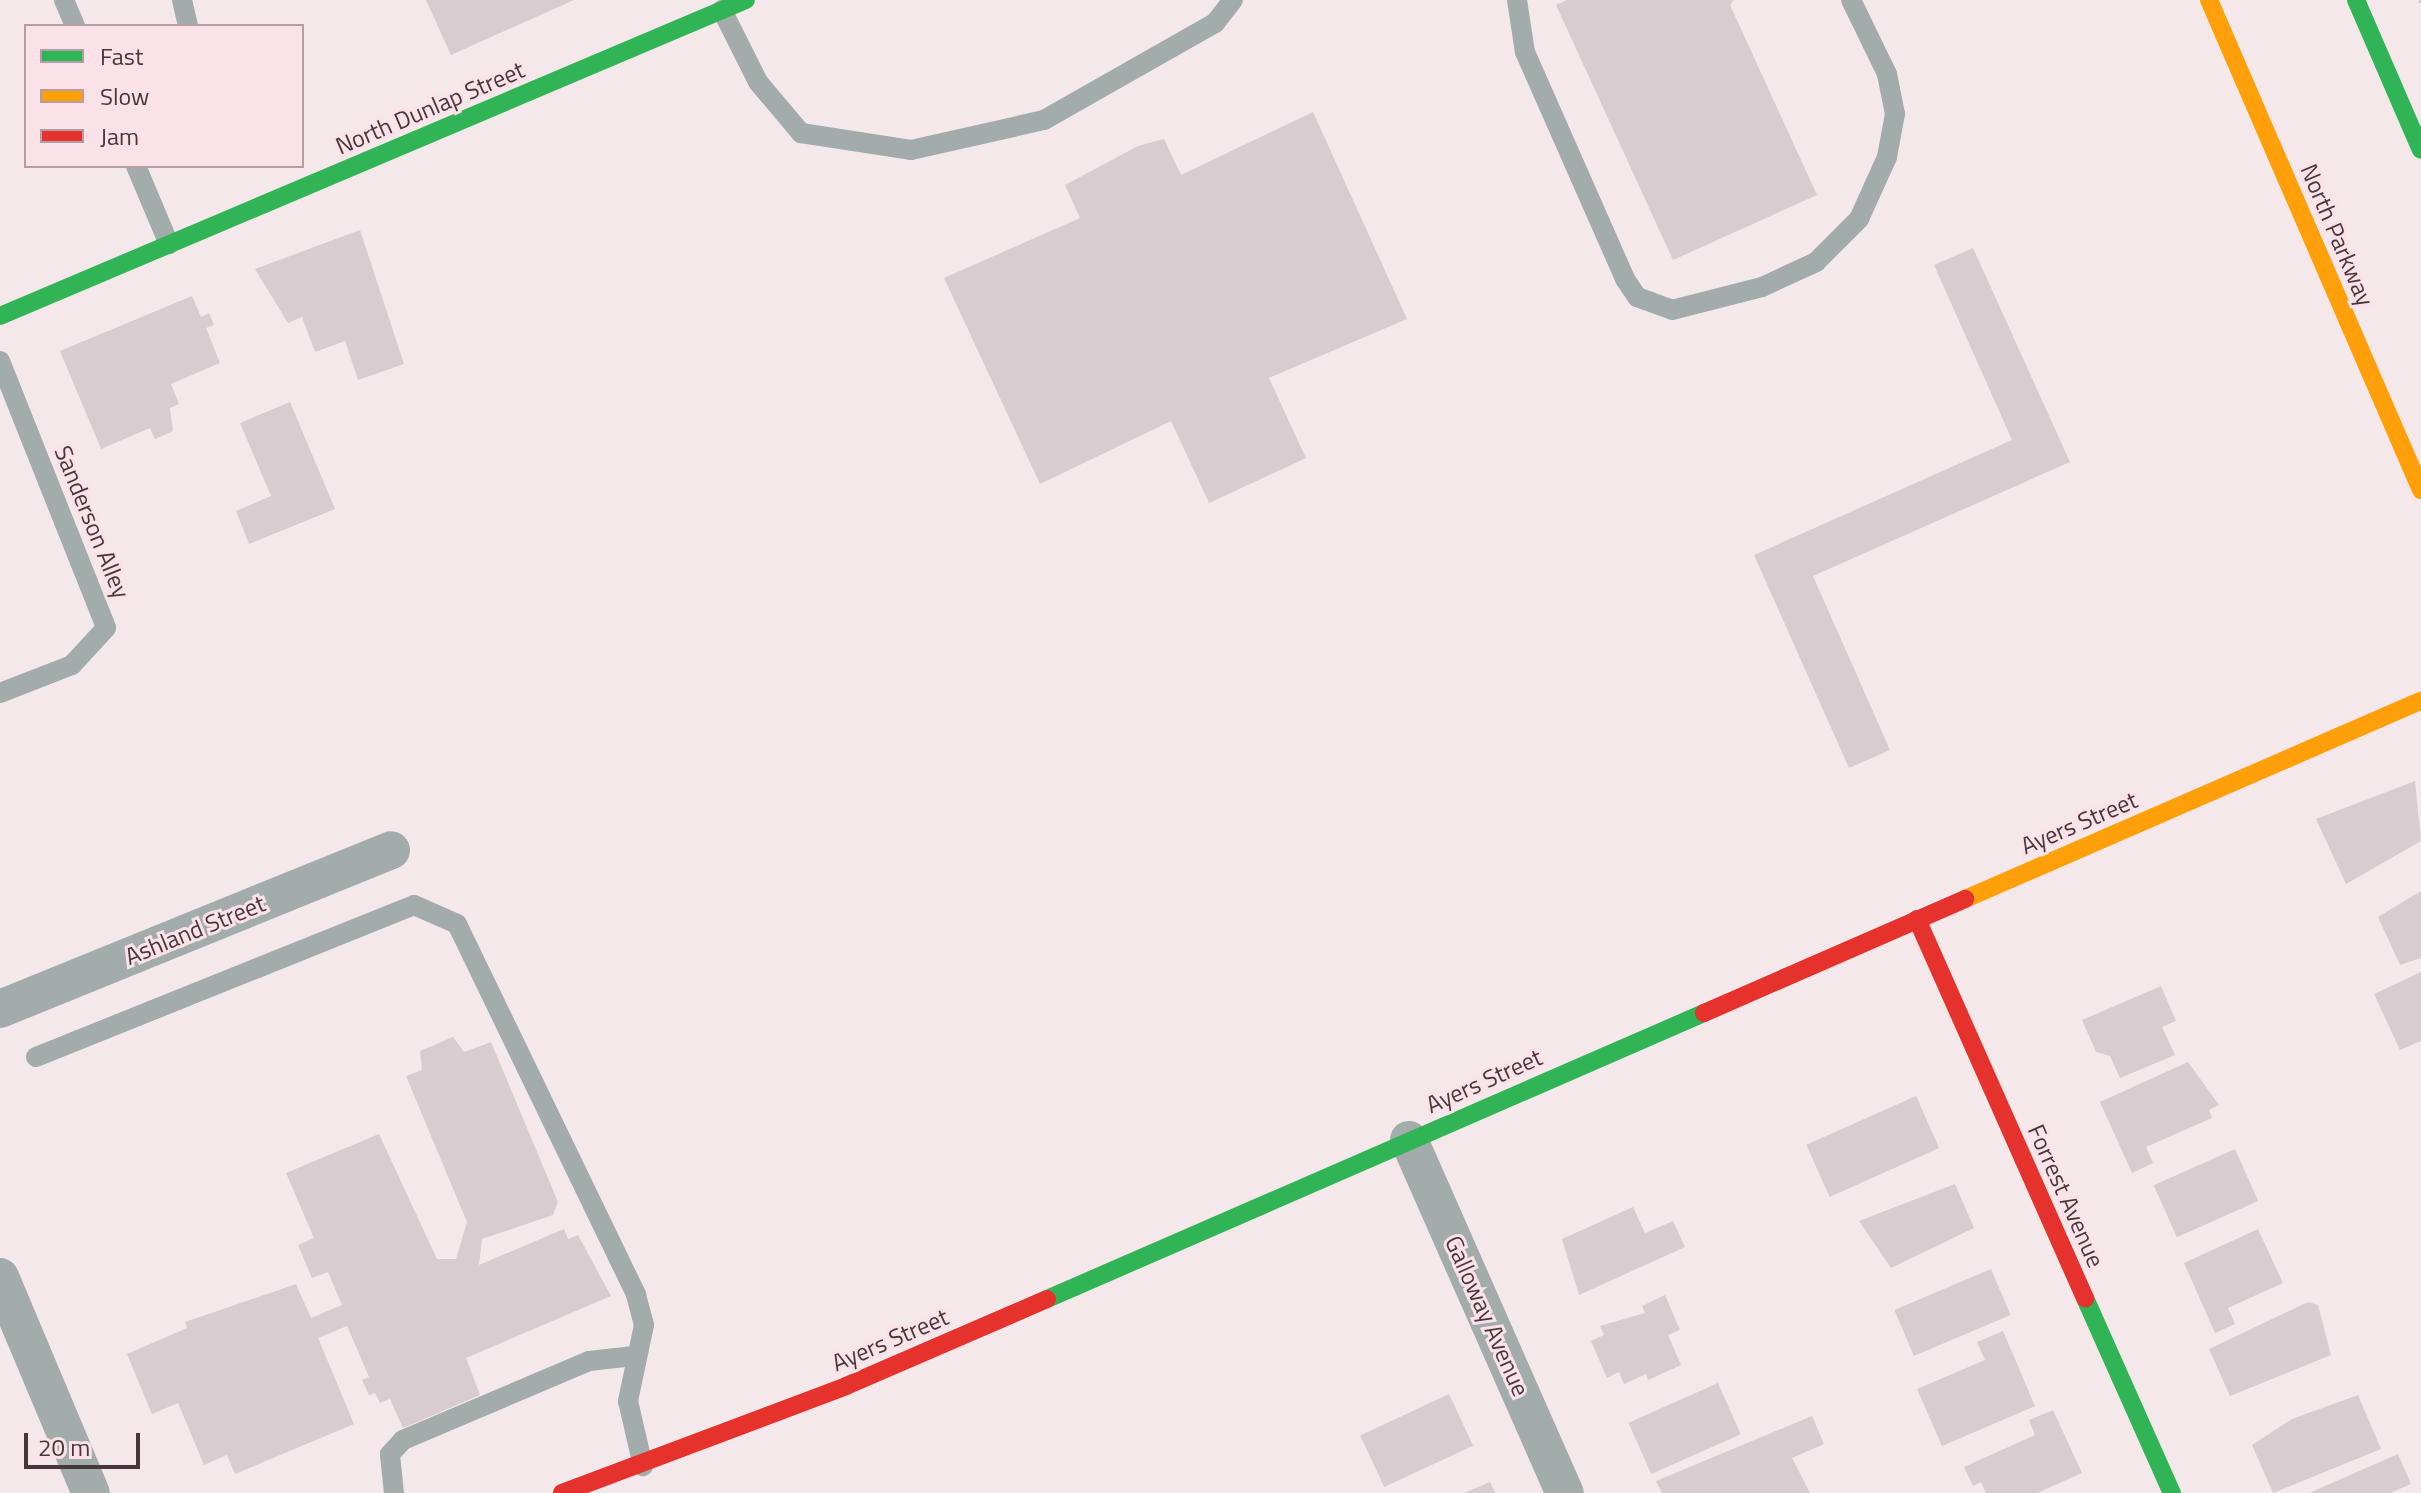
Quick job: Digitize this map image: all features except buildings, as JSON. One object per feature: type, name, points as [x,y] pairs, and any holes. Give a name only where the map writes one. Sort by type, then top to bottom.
[{"type":"street","name":"North Dunlap Street","points":[[0,316],[746,0]]},
{"type":"street","name":"North Parkway","points":[[2209,0],[2421,490]]},
{"type":"street","points":[[2356,0],[2421,150]]},
{"type":"street","name":"Ayers Street","points":[[562,1493],[643,1466],[846,1386],[2421,701]]},
{"type":"street","name":"Ashland Street","points":[[0,1009],[391,850]]},
{"type":"street","name":"Forrest Avenue","points":[[1917,919],[2172,1493]]},
{"type":"street","name":"Galloway Avenue","points":[[1409,1140],[1565,1493]]},
{"type":"street","points":[[0,1277],[91,1493]]},
{"type":"lane","points":[[64,0],[74,24]]},
{"type":"lane","points":[[182,0],[188,24]]},
{"type":"lane","points":[[722,10],[758,82],[801,133],[911,150],[1044,120],[1215,23],[1233,0]]},
{"type":"lane","points":[[1517,0],[1525,52],[1625,279],[1637,297],[1672,310],[1762,287],[1816,262],[1859,219],[1887,157],[1895,114],[1887,74],[1851,0]]},
{"type":"lane","points":[[137,168],[169,244]]},
{"type":"lane","name":"Sanderson Alley","points":[[0,361],[106,628],[72,665],[0,693]]},
{"type":"lane","points":[[36,1057],[414,905],[457,924],[636,1295],[644,1325],[634,1356],[628,1401],[643,1466]]},
{"type":"lane","points":[[394,1493],[390,1454],[403,1440],[589,1361],[634,1356]]},
{"type":"traffic: fast","points":[[0,316],[746,0]]},
{"type":"traffic: fast","points":[[2356,0],[2421,150]]},
{"type":"traffic: fast","points":[[1047,1299],[1704,1013]]},
{"type":"traffic: fast","points":[[2085,1298],[2172,1493]]},
{"type":"traffic: slow","points":[[2209,0],[2421,490]]},
{"type":"traffic: slow","points":[[1965,899],[2421,701]]},
{"type":"traffic: jam","points":[[1704,1013],[1965,899]]},
{"type":"traffic: jam","points":[[1917,919],[2085,1298]]},
{"type":"traffic: jam","points":[[562,1493],[846,1386],[1047,1299]]}]
